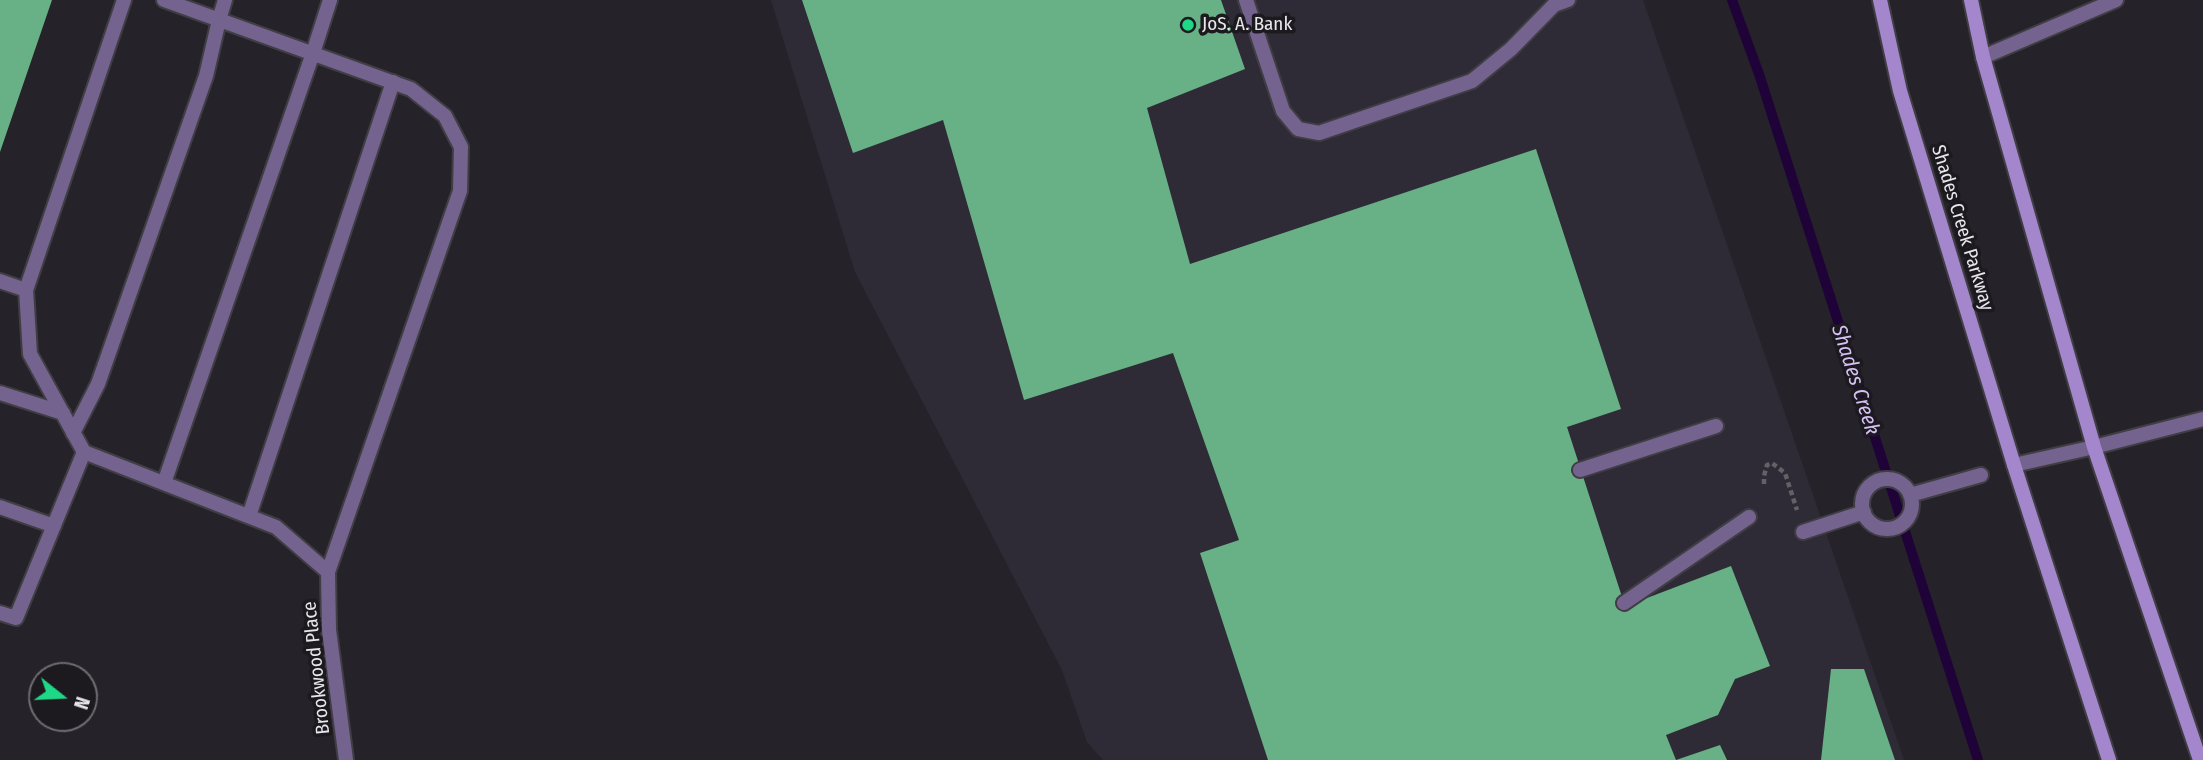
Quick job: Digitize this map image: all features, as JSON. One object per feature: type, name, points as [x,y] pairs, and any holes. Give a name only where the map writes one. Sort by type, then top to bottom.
[{"type":"main road","name":"Shades Creek Parkway","points":[[1880,0],[1900,90],[2014,465],[2109,760]]},
{"type":"main road","points":[[1970,0],[1983,57],[2094,447],[2200,760]]},
{"type":"street","points":[[124,0],[26,290],[30,354],[84,452],[276,527],[328,572],[460,191],[461,147],[445,116],[411,89],[164,0]]},
{"type":"street","points":[[73,433],[98,384],[206,76],[225,0]]},
{"type":"street","points":[[164,483],[330,0]]},
{"type":"street","points":[[1246,0],[1283,111],[1298,129],[1319,133],[1472,81],[1511,49],[1553,5],[1568,0]]},
{"type":"street","points":[[1983,57],[2116,0]]},
{"type":"street","points":[[249,516],[393,82]]},
{"type":"street","points":[[0,281],[26,290]]},
{"type":"street","points":[[0,393],[63,414]]},
{"type":"street","points":[[2014,465],[2203,419]]},
{"type":"street","points":[[1580,470],[1716,426]]},
{"type":"street","points":[[0,613],[16,618],[84,452]]},
{"type":"street","points":[[1910,495],[1981,474]]},
{"type":"street","points":[[1892,480],[1899,483],[1910,495],[1907,519],[1894,528],[1878,527],[1871,523],[1864,512],[1865,494],[1876,482],[1892,480]]},
{"type":"street","points":[[0,507],[54,526]]},
{"type":"street","points":[[1803,532],[1864,512]]},
{"type":"street","points":[[1624,603],[1748,517]]},
{"type":"street","name":"Brookwood Place","points":[[328,572],[329,630],[346,760]]},
{"type":"path","points":[[1764,484],[1763,476],[1768,465],[1772,463],[1785,473],[1803,532]]},
{"type":"shaded area","points":[[771,0],[1643,0],[1904,760],[1103,760],[1087,742],[1062,670],[855,272]]},
{"type":"building","points":[[0,0],[52,0],[0,152]]},
{"type":"building","points":[[802,0],[1221,0],[1245,69],[1147,108],[1190,264],[1536,149],[1621,409],[1567,427],[1624,603],[1618,609],[1731,566],[1770,666],[1735,679],[1718,715],[1666,735],[1676,760],[1268,760],[1200,553],[1239,540],[1173,353],[1024,400],[943,120],[853,153]]},
{"type":"building","points":[[1831,669],[1864,669],[1895,760],[1821,760]]},
{"type":"building","points":[[1720,745],[1727,760],[1676,760]]},
{"type":"waterway","name":"Shades Creek","points":[[1732,0],[1759,74],[1978,760]]},
{"type":"place","name":"JoS. A. Bank","points":[[1188,25]]}]
